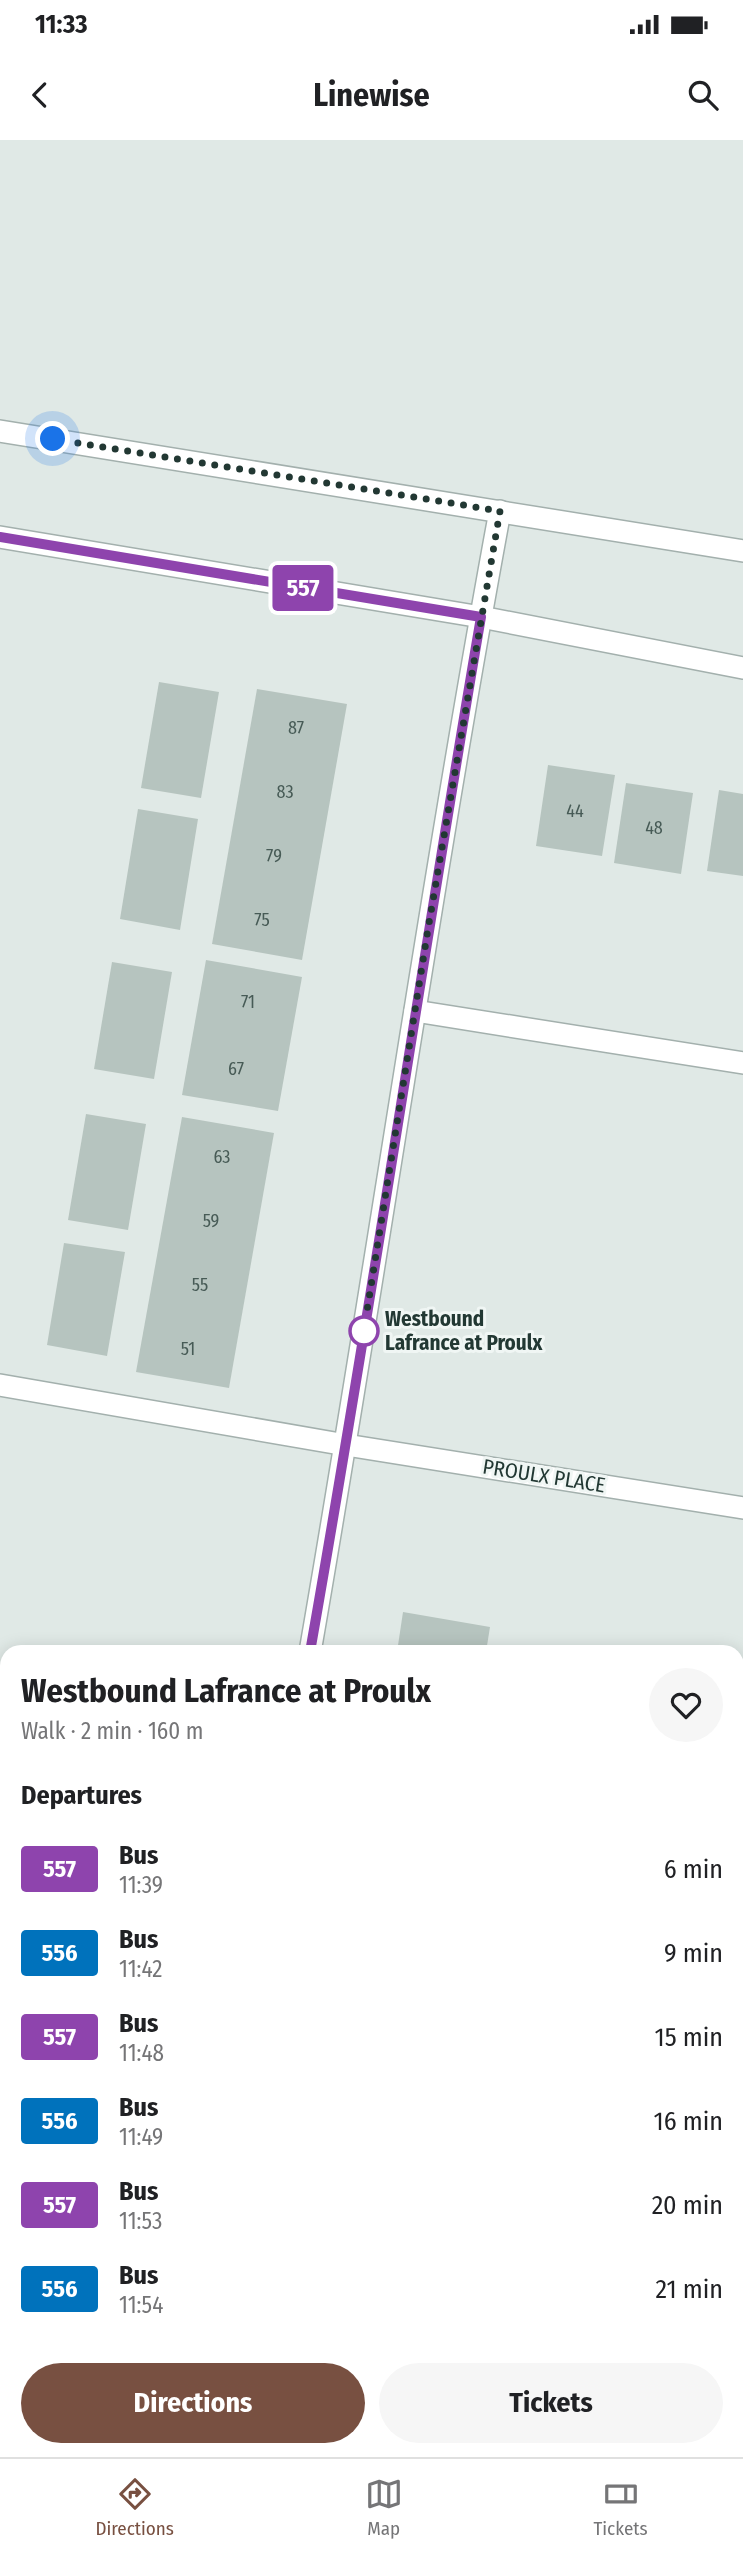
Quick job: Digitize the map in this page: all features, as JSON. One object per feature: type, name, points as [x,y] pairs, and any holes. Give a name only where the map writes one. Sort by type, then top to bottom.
[{"type":"street","points":[[0,431],[743,551]]},
{"type":"street","points":[[311,1645],[500,511]]},
{"type":"street","points":[[0,537],[481,617],[743,667]]},
{"type":"street","points":[[415,1011],[743,1063]]},
{"type":"street","name":"PROULX PLACE","points":[[0,1385],[346,1445],[743,1508]]},
{"type":"building","points":[[159,682],[219,692],[201,798],[141,788]]},
{"type":"building","points":[[257,689],[347,704],[302,960],[212,944]]},
{"type":"building","points":[[548,765],[615,775],[602,856],[536,846]]},
{"type":"building","points":[[626,783],[693,793],[681,874],[614,863]]},
{"type":"building","points":[[719,790],[743,794],[743,876],[707,871]]},
{"type":"building","points":[[138,809],[198,819],[180,930],[120,919]]},
{"type":"building","points":[[206,960],[302,977],[278,1111],[182,1095]]},
{"type":"building","points":[[112,962],[172,972],[154,1079],[94,1069]]},
{"type":"building","points":[[86,1114],[146,1124],[128,1230],[68,1220]]},
{"type":"building","points":[[182,1117],[274,1133],[229,1388],[136,1372]]},
{"type":"building","points":[[64,1243],[125,1252],[107,1356],[47,1345]]},
{"type":"building","points":[[403,1612],[490,1627],[487,1645],[398,1645]]},
{"type":"bus line","name":"557","points":[[0,537],[481,617],[311,1645]]},
{"type":"place","name":"Westbound Lafrance at Proulx","points":[[364,1331]]},
{"type":"route","points":[[53,439],[500,511],[428,929],[363,1336],[364,1331]]}]
